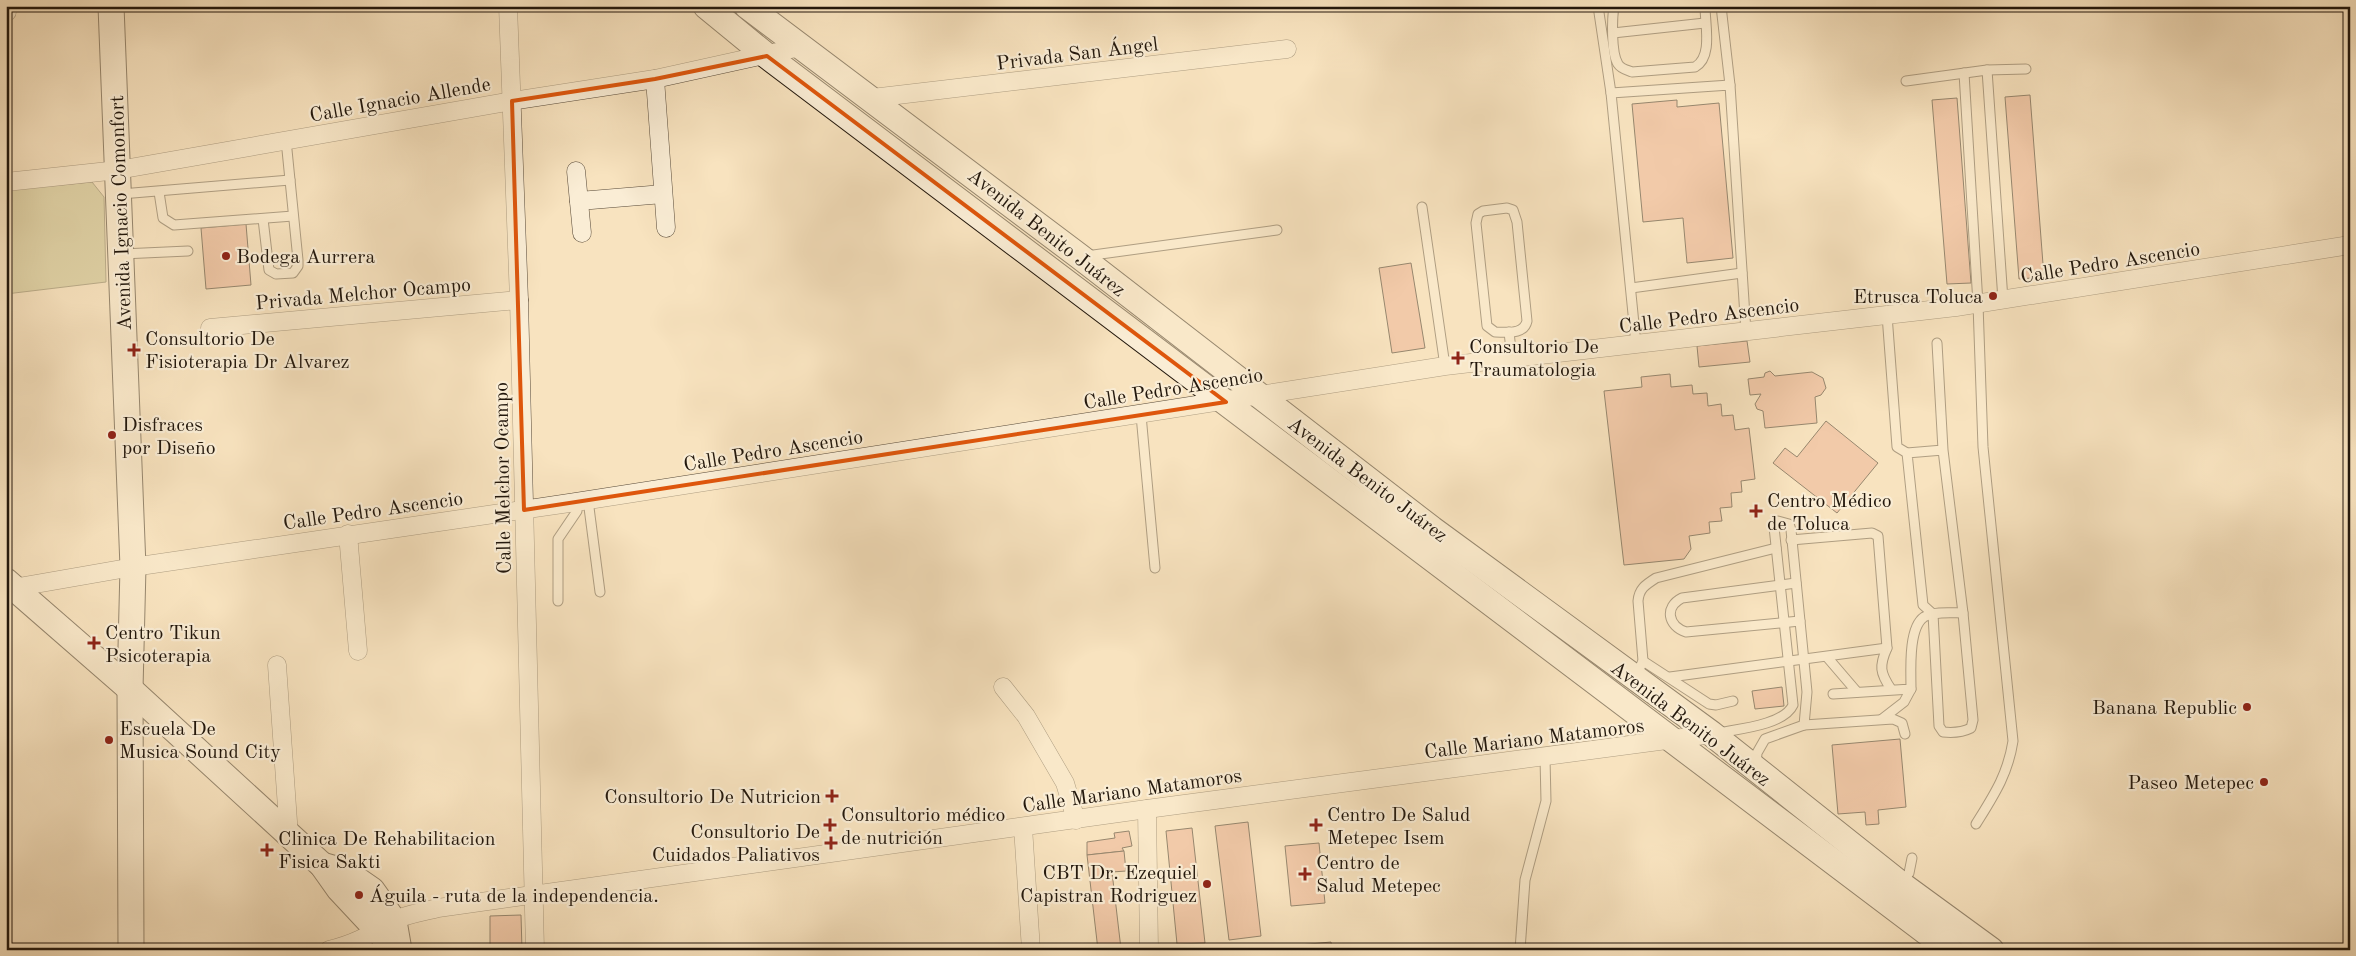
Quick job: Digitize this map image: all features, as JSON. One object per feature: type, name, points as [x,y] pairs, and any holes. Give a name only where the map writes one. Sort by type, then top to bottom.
[{"type":"main road","name":"Avenida Ignacio Comonfort","points":[[111,6],[133,567],[130,689],[131,950]]},
{"type":"main road","name":"Avenida Benito Juárez","points":[[706,6],[767,56],[1950,950]]},
{"type":"main road","name":"Avenida Benito Juárez","points":[[747,6],[800,48],[872,98],[1079,256],[1432,529],[1639,670],[1756,771],[1991,950]]},
{"type":"main road","points":[[9,586],[130,689],[322,865],[346,872],[372,890],[397,950]]},
{"type":"street","name":"Calle Melchor Ocampo","points":[[508,6],[519,300],[532,894],[535,950]]},
{"type":"street","name":"Calle Ignacio Allende","points":[[6,182],[119,182],[286,140],[512,101],[655,79],[800,48]]},
{"type":"street","name":"Privada San Ángel","points":[[872,98],[1287,49]]},
{"type":"street","points":[[655,79],[666,228]]},
{"type":"street","points":[[576,171],[582,233]]},
{"type":"street","points":[[579,201],[663,194]]},
{"type":"street","name":"Calle Pedro Ascencio","points":[[9,586],[348,534],[524,510],[1226,402],[1445,366],[1978,304],[2350,246]]},
{"type":"street","name":"Privada Melchor Ocampo","points":[[210,328],[519,300]]},
{"type":"street","points":[[348,534],[358,651]]},
{"type":"street","points":[[277,665],[289,836]]},
{"type":"street","points":[[1003,687],[1026,716],[1065,783],[1076,820]]},
{"type":"street","name":"Calle Mariano Matamoros","points":[[329,950],[349,944],[386,927],[438,908],[1147,809],[1545,758],[1712,734]]},
{"type":"street","points":[[1147,809],[1149,950]]},
{"type":"street","points":[[1023,827],[1031,950]]},
{"type":"lane","points":[[1598,6],[1611,94],[1636,344]]},
{"type":"lane","points":[[1614,6],[1613,33],[1618,63],[1624,69],[1632,72],[1695,67],[1705,59],[1705,6]]},
{"type":"lane","points":[[1721,6],[1730,85],[1746,332]]},
{"type":"lane","points":[[1613,33],[1706,23]]},
{"type":"lane","points":[[1906,81],[1987,70],[2026,69]]},
{"type":"lane","points":[[1987,70],[2003,300]]},
{"type":"lane","points":[[1964,73],[1978,304],[1983,447],[2014,741],[2010,763],[2002,781],[1976,824]]},
{"type":"lane","points":[[1611,94],[1730,85]]},
{"type":"lane","points":[[263,219],[269,270],[276,274],[293,273],[298,266],[298,260],[286,140]]},
{"type":"lane","points":[[119,182],[159,192],[290,180]]},
{"type":"lane","points":[[159,192],[163,218],[169,224],[293,216]]},
{"type":"lane","points":[[1422,207],[1445,366]]},
{"type":"lane","points":[[1507,208],[1513,210],[1518,222],[1527,321],[1523,329],[1509,332],[1492,332],[1488,326],[1476,223],[1478,214],[1483,211],[1507,208]]},
{"type":"lane","points":[[1079,256],[1277,230]]},
{"type":"lane","points":[[122,254],[188,251]]},
{"type":"lane","points":[[1631,288],[1742,273]]},
{"type":"lane","points":[[1887,316],[1897,447],[1907,453],[1943,450]]},
{"type":"lane","points":[[1509,332],[1512,359]]},
{"type":"lane","points":[[1907,453],[1923,605],[1934,614],[1939,726],[1943,732],[1966,730],[1973,724],[1963,613],[1943,450],[1937,343]]},
{"type":"lane","points":[[1141,415],[1155,568]]},
{"type":"lane","points":[[582,501],[600,592]]},
{"type":"lane","points":[[558,600],[558,539],[582,501]]},
{"type":"lane","points":[[1712,734],[1771,722],[1790,712],[1794,699],[1774,527],[1778,522],[1789,524],[1804,660],[1807,704],[1804,725]]},
{"type":"lane","points":[[1791,540],[1876,534],[1880,540],[1887,648],[1880,664],[1881,672],[1891,689]]},
{"type":"lane","points":[[1776,548],[1656,578],[1645,585],[1639,592],[1638,601],[1639,670],[1670,677],[1887,648]]},
{"type":"lane","points":[[1796,583],[1682,598],[1675,601],[1670,610],[1671,621],[1677,628],[1686,632],[1800,621]]},
{"type":"lane","points":[[1881,719],[1904,702],[1911,689],[1915,629],[1923,618],[1934,614],[1963,613]]},
{"type":"lane","points":[[1827,657],[1857,692]]},
{"type":"lane","points":[[1670,677],[1708,704],[1716,705],[1733,701]]},
{"type":"lane","points":[[1833,694],[1911,689]]},
{"type":"lane","points":[[1756,771],[1757,753],[1765,739],[1804,725],[1881,719],[1902,722],[1905,734]]},
{"type":"lane","points":[[1520,950],[1525,880],[1546,801],[1545,758]]},
{"type":"lane","points":[[1902,884],[1908,873],[1912,858]]},
{"type":"highlighted area","points":[[767,56],[1226,402],[524,510],[512,101],[655,79]]},
{"type":"shaded area","points":[[92,182],[104,197],[106,282],[6,294],[6,190]]},
{"type":"building","points":[[2030,95],[2044,277],[2019,279],[2005,97]]},
{"type":"building","points":[[1957,98],[1971,283],[1947,284],[1932,100]]},
{"type":"building","points":[[1677,100],[1677,107],[1719,103],[1733,258],[1687,263],[1683,218],[1643,222],[1632,104]]},
{"type":"building","name":"Bodega Aurrera","points":[[246,224],[251,285],[206,289],[201,228]]},
{"type":"building","points":[[1411,263],[1425,348],[1392,353],[1379,268]]},
{"type":"building","points":[[1747,341],[1750,362],[1699,367],[1697,346]]},
{"type":"building","points":[[1770,371],[1775,376],[1812,372],[1823,378],[1826,388],[1821,395],[1815,397],[1817,423],[1765,428],[1763,411],[1757,409],[1755,404],[1761,394],[1750,395],[1748,379],[1764,377],[1765,373]]},
{"type":"building","points":[[1670,374],[1671,387],[1692,385],[1693,394],[1707,393],[1708,406],[1721,404],[1722,416],[1733,415],[1735,430],[1749,428],[1755,479],[1741,481],[1742,492],[1731,493],[1732,507],[1720,508],[1722,521],[1709,522],[1710,533],[1689,536],[1691,549],[1684,559],[1624,565],[1604,391],[1642,387],[1641,377]]},
{"type":"building","points":[[1826,421],[1878,463],[1837,513],[1773,463],[1785,448],[1797,457]]},
{"type":"building","points":[[1782,687],[1784,706],[1755,709],[1752,691]]},
{"type":"building","points":[[1900,739],[1906,807],[1878,810],[1879,824],[1866,825],[1865,812],[1838,814],[1832,745]]},
{"type":"building","points":[[1248,822],[1261,936],[1229,940],[1215,826]]},
{"type":"building","points":[[1192,828],[1205,943],[1177,944],[1166,831]]},
{"type":"building","points":[[1129,831],[1132,846],[1122,848],[1124,851],[1087,855],[1087,842],[1115,838],[1114,833]]},
{"type":"building","name":"Centro de Salud Metepec","points":[[1319,843],[1325,903],[1291,906],[1285,846]]},
{"type":"building","points":[[1124,851],[1126,871],[1112,872],[1121,949],[1098,950],[1087,855]]},
{"type":"building","points":[[521,915],[522,950],[490,950],[490,916]]},
{"type":"building","points":[[1331,942],[1332,950],[1300,950],[1299,945]]},
{"type":"place","name":"Bodega Aurrera","points":[[226,256]]},
{"type":"place","name":"Etrusca Toluca","points":[[1993,296]]},
{"type":"place","name":"Consultorio De Fisioterapia Dr Alvarez","points":[[134,350]]},
{"type":"place","name":"Consultorio De Traumatologia","points":[[1458,358]]},
{"type":"place","name":"Disfraces por Diseño","points":[[112,435]]},
{"type":"place","name":"Centro Médico de Toluca","points":[[1756,511]]},
{"type":"place","name":"Centro Tikun Psicoterapia","points":[[94,643]]},
{"type":"place","name":"Banana Republic","points":[[2247,707]]},
{"type":"place","name":"Escuela De Musica Sound City","points":[[109,740]]},
{"type":"place","name":"Paseo Metepec","points":[[2264,782]]},
{"type":"place","name":"Consultorio De Nutricion","points":[[832,796]]},
{"type":"place","name":"Consultorio médico de nutrición","points":[[830,825]]},
{"type":"place","name":"Centro De Salud Metepec Isem","points":[[1316,825]]},
{"type":"place","name":"Consultorio De Cuidados Paliativos","points":[[831,843]]},
{"type":"place","name":"Clinica De Rehabilitacion Fisica Sakti","points":[[267,850]]},
{"type":"place","name":"Centro de Salud Metepec","points":[[1305,874]]},
{"type":"place","name":"CBT Dr. Ezequiel Capistran Rodriguez","points":[[1207,884]]},
{"type":"place","name":"Águila - ruta de la independencia.","points":[[359,895]]}]
